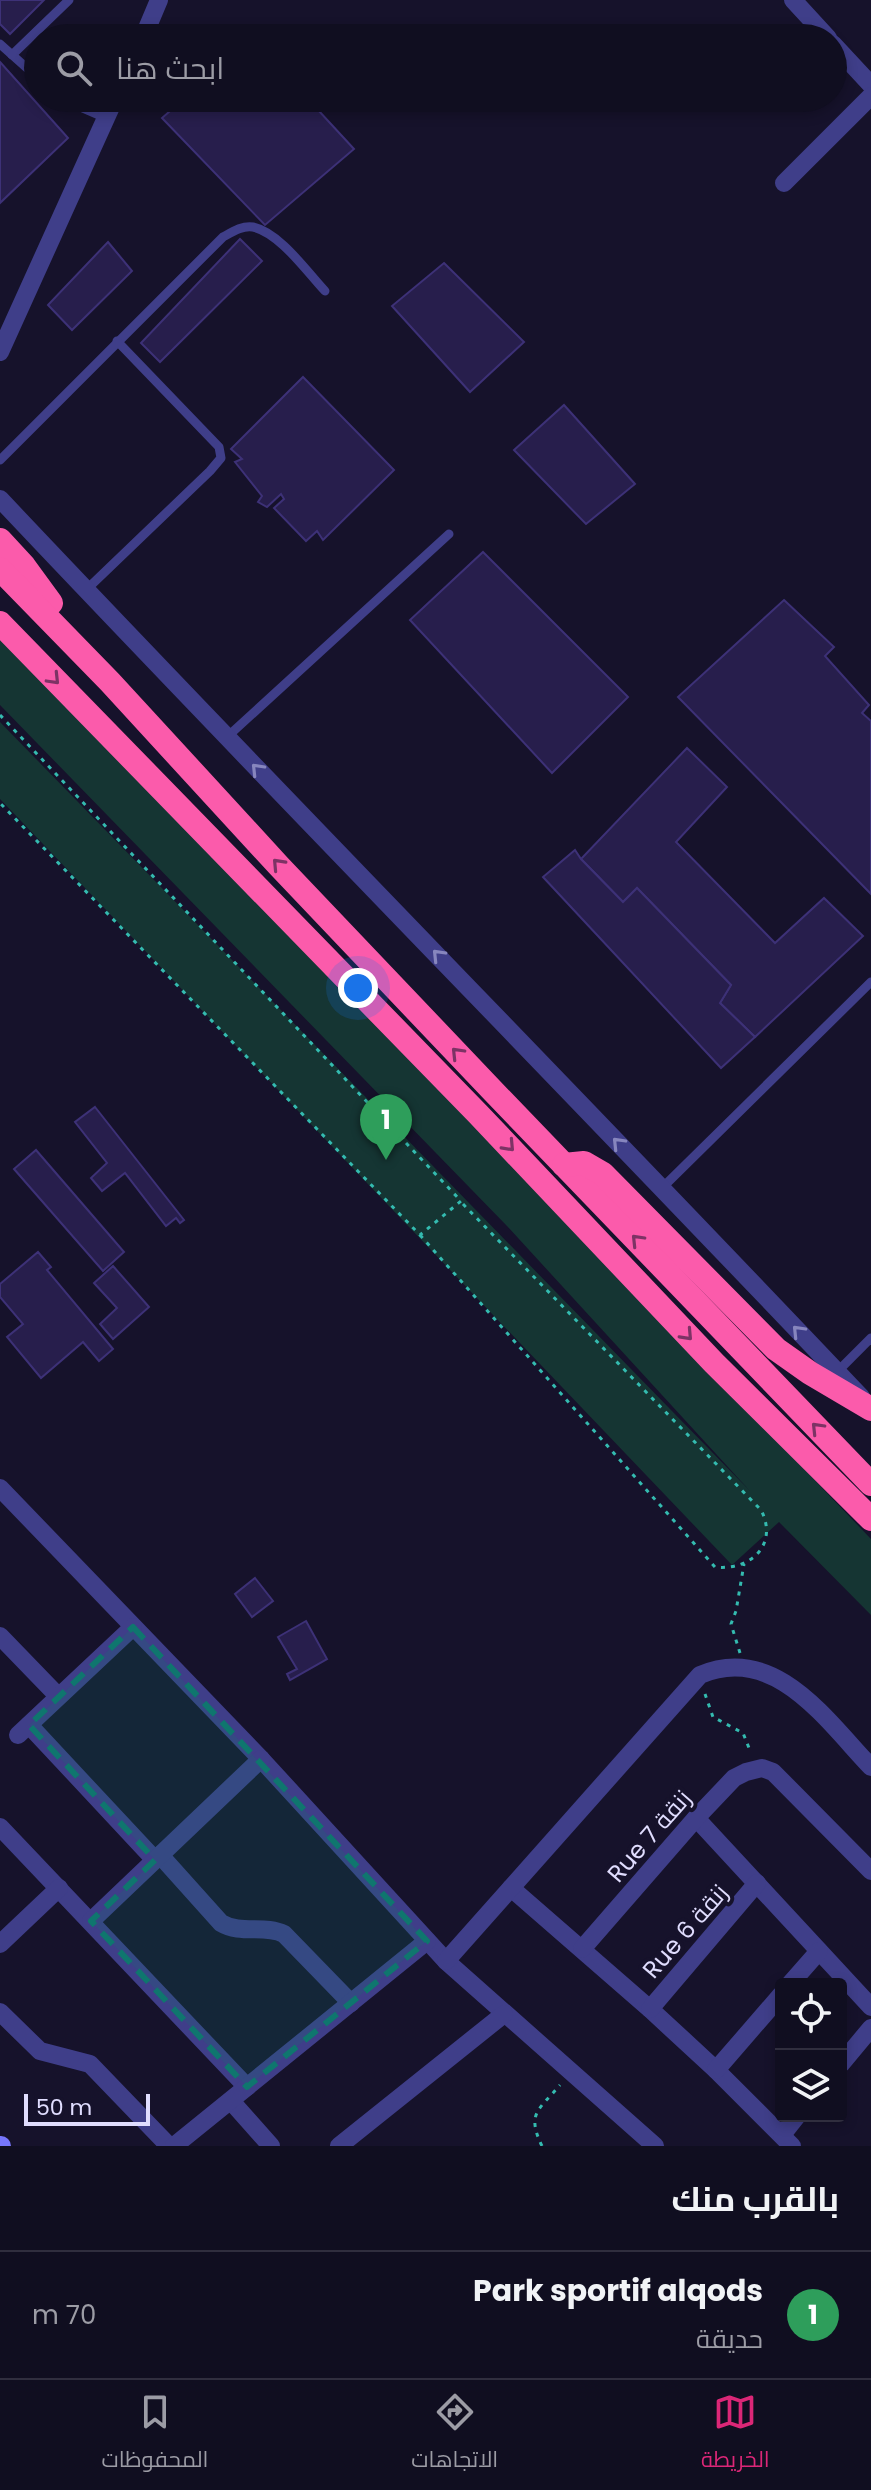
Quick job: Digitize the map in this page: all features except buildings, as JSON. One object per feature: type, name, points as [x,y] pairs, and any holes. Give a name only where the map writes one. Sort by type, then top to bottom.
[{"type":"highway","points":[[0,540],[24,566],[110,682]]},
{"type":"highway","points":[[0,569],[110,682],[279,866],[871,1484]]},
{"type":"highway","points":[[0,623],[478,1114],[714,1363],[871,1519]]},
{"type":"highway","points":[[564,1165],[584,1163],[603,1174],[776,1349],[810,1373],[871,1408]]},
{"type":"street","points":[[793,0],[815,24]]},
{"type":"street","points":[[847,59],[871,85]]},
{"type":"street","points":[[784,183],[871,96]]},
{"type":"street","points":[[0,352],[109,112]]},
{"type":"street","points":[[0,499],[871,1408]]},
{"type":"street","points":[[3,1496],[261,1759],[446,1961],[655,2146]]},
{"type":"street","points":[[133,1627],[24,1730],[221,1923],[229,1928],[276,1930],[284,1934],[351,2003]]},
{"type":"street","points":[[0,1636],[58,1696]]},
{"type":"street","points":[[446,1961],[700,1675],[728,1667],[771,1673],[807,1700],[871,1767]]},
{"type":"street","points":[[91,1921],[261,1759]]},
{"type":"street","points":[[758,1769],[773,1772],[783,1781],[871,1871]]},
{"type":"street","name":"Rue 7 زنقة","points":[[582,1949],[734,1778],[758,1769]]},
{"type":"street","points":[[696,1818],[871,2007]]},
{"type":"street","points":[[0,1827],[247,2087]]},
{"type":"street","name":"Rue 6 زنقة","points":[[650,2009],[757,1883]]},
{"type":"street","points":[[0,1944],[59,1888]]},
{"type":"street","points":[[511,1888],[650,2009],[787,2140]]},
{"type":"street","points":[[0,2012],[40,2051],[90,2064],[171,2146],[427,1941]]},
{"type":"street","points":[[795,1978],[819,1951]]},
{"type":"street","points":[[716,2070],[775,2002]]},
{"type":"street","points":[[339,2146],[504,2014]]},
{"type":"street","points":[[847,2057],[871,2028]]},
{"type":"street","points":[[231,2101],[271,2146]]},
{"type":"lane","points":[[44,24],[69,0]]},
{"type":"lane","points":[[12,55],[24,43]]},
{"type":"lane","points":[[0,44],[24,66]]},
{"type":"lane","points":[[92,112],[106,118]]},
{"type":"lane","points":[[0,460],[223,237],[245,227],[253,227],[275,238],[325,291]]},
{"type":"lane","points":[[86,590],[221,458],[219,447],[117,341]]},
{"type":"lane","points":[[227,738],[449,534]]},
{"type":"lane","points":[[661,1189],[871,982]]},
{"type":"lane","points":[[837,1372],[871,1338]]},
{"type":"path","points":[[0,715],[461,1201],[761,1510],[768,1533],[765,1544],[744,1564],[729,1569],[715,1567],[420,1235],[0,803]]},
{"type":"path","points":[[420,1235],[461,1201]]},
{"type":"path","points":[[744,1564],[731,1624],[746,1668]]},
{"type":"path","points":[[700,1675],[713,1717],[743,1733],[758,1769]]},
{"type":"path","points":[[542,2146],[533,2120],[570,2073]]},
{"type":"highlighted area","points":[[133,1627],[427,1941],[247,2087],[91,1921],[155,1860],[29,1725]]},
{"type":"green space","points":[[0,638],[543,1196],[871,1539],[871,1615],[779,1522],[732,1565],[0,799],[0,722],[750,1491],[507,1226],[0,705]]},
{"type":"place","name":"Park sportif alqods","points":[[386,1160]]}]
